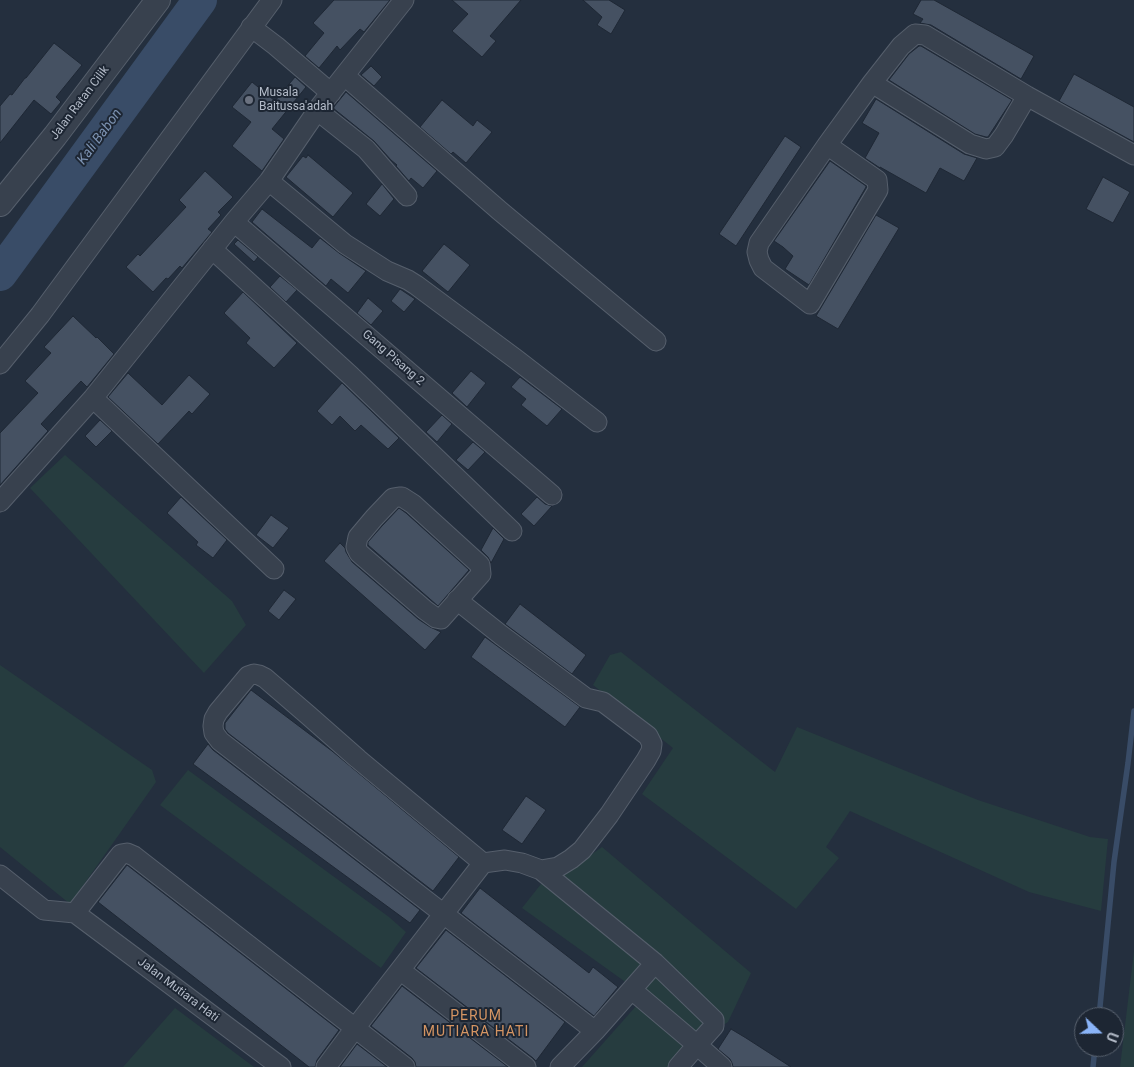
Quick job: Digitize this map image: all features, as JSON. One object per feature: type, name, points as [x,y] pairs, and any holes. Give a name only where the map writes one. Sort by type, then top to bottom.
[{"type":"street","name":"Jalan Ratan Cilik","points":[[0,204],[55,136],[158,0]]},
{"type":"street","points":[[0,364],[40,315],[272,0]]},
{"type":"street","points":[[0,502],[93,398],[269,181],[331,93],[404,0]]},
{"type":"street","points":[[251,27],[331,93]]},
{"type":"street","points":[[827,145],[877,180],[878,190],[810,304],[763,268],[758,260],[759,243],[827,145],[872,84],[901,46],[915,34],[925,35],[1028,96],[1134,155]]},
{"type":"street","points":[[345,76],[500,211],[656,341]]},
{"type":"street","points":[[872,84],[970,144],[986,149],[995,146],[1004,135],[1028,96]]},
{"type":"street","points":[[318,111],[366,149],[407,196]]},
{"type":"street","points":[[269,181],[344,244],[387,271],[416,285],[598,422]]},
{"type":"street","name":"Gang Pisang 2","points":[[234,222],[552,495]]},
{"type":"street","points":[[212,249],[351,376],[512,531]]},
{"type":"street","points":[[93,398],[274,569]]},
{"type":"street","points":[[402,497],[406,499],[480,565],[481,574],[457,600],[441,619],[436,618],[359,554],[356,547],[358,537],[394,498],[402,497]]},
{"type":"street","points":[[457,600],[500,635],[586,698],[603,702],[648,736],[652,744],[651,751],[646,760],[609,815],[582,850],[571,860],[558,867],[541,870]]},
{"type":"street","points":[[483,863],[358,759],[265,678],[254,674],[248,676],[214,719],[214,733],[220,741],[595,1031]]},
{"type":"street","points":[[0,875],[44,910],[75,913],[121,854],[127,853],[134,856],[405,1067]]},
{"type":"street","points":[[326,1067],[354,1028],[483,863],[505,860],[522,863],[541,870],[655,963],[714,1020],[714,1026],[678,1067]]},
{"type":"street","name":"Jalan Mutiara Hati","points":[[75,913],[281,1067]]},
{"type":"street","points":[[560,1067],[595,1031],[655,963]]},
{"type":"street","points":[[400,970],[526,1067]]},
{"type":"street","points":[[632,990],[722,1067]]},
{"type":"green space","points":[[65,455],[232,601],[246,625],[204,673],[30,488]]},
{"type":"green space","points":[[621,652],[775,772],[797,727],[978,800],[1090,837],[1108,839],[1101,911],[1029,892],[850,811],[826,847],[839,858],[796,909],[642,794],[673,748],[593,685],[610,655]]},
{"type":"green space","points":[[0,665],[152,770],[156,782],[70,904],[0,847]]},
{"type":"green space","points":[[188,770],[389,917],[406,932],[381,968],[160,805]]},
{"type":"green space","points":[[602,847],[751,973],[728,1022],[696,1043],[674,1067],[582,1067],[645,996],[522,908],[545,879],[575,866]]},
{"type":"green space","points":[[1134,951],[1134,1067],[1120,1067],[1121,1057],[1124,1057],[1124,1034]]},
{"type":"green space","points":[[175,1008],[254,1067],[123,1067]]},
{"type":"building","points":[[334,0],[390,0],[364,32],[360,29],[340,50],[337,46],[319,68],[305,56],[324,33],[313,23]]},
{"type":"building","points":[[452,0],[521,0],[490,36],[496,41],[482,57],[452,31],[468,14]]},
{"type":"building","points":[[583,0],[609,0],[625,10],[611,34],[597,25],[602,17]]},
{"type":"building","points":[[921,0],[934,0],[1034,56],[1021,79],[931,25],[920,23],[923,19],[913,14]]},
{"type":"building","points":[[54,43],[82,65],[56,97],[61,102],[51,114],[34,100],[0,143],[0,106],[10,94],[12,95]]},
{"type":"building","points":[[919,46],[1012,100],[988,137],[975,134],[889,80],[909,54]]},
{"type":"building","points":[[371,66],[382,77],[374,86],[361,75]]},
{"type":"building","points":[[1074,74],[1134,107],[1134,142],[1059,101]]},
{"type":"building","points":[[295,77],[306,87],[272,129],[284,139],[262,171],[232,146],[251,122],[232,107],[252,82],[275,101]]},
{"type":"building","points":[[346,92],[437,171],[423,188],[411,178],[409,181],[397,165],[374,141],[333,108]]},
{"type":"building","points":[[876,99],[964,154],[977,158],[964,181],[940,168],[926,193],[865,158],[879,133],[862,123]]},
{"type":"building","points":[[442,100],[473,126],[477,120],[492,132],[466,163],[453,152],[451,154],[420,127]]},
{"type":"building","points":[[785,136],[801,147],[736,246],[719,234]]},
{"type":"building","points":[[308,155],[353,193],[333,217],[286,177],[303,156],[306,158]]},
{"type":"building","points":[[830,161],[866,187],[809,285],[785,269],[793,256],[774,241]]},
{"type":"building","points":[[205,171],[233,197],[218,212],[221,215],[208,229],[212,232],[182,268],[180,266],[153,292],[126,267],[138,254],[140,256],[186,207],[179,200]]},
{"type":"building","points":[[1103,177],[1130,192],[1113,223],[1086,209]]},
{"type":"building","points":[[382,184],[394,199],[380,216],[366,204]]},
{"type":"building","points":[[262,209],[312,248],[320,238],[366,271],[348,293],[331,279],[326,286],[252,222]]},
{"type":"building","points":[[876,215],[899,228],[838,329],[816,316]]},
{"type":"building","points":[[238,240],[258,257],[254,262],[234,244]]},
{"type":"building","points":[[444,244],[470,265],[448,292],[422,271]]},
{"type":"building","points":[[280,276],[297,290],[286,302],[270,287]]},
{"type":"building","points":[[400,289],[415,299],[404,312],[391,301]]},
{"type":"building","points":[[243,292],[297,343],[274,368],[246,343],[250,338],[224,313]]},
{"type":"building","points":[[368,298],[383,311],[371,325],[357,313]]},
{"type":"building","points":[[73,316],[114,354],[87,387],[81,381],[41,424],[48,431],[0,485],[0,433],[38,393],[25,381],[51,353],[44,347]]},
{"type":"building","points":[[471,371],[486,383],[467,407],[452,393]]},
{"type":"building","points":[[128,373],[162,405],[189,375],[210,394],[192,414],[189,411],[158,444],[108,397]]},
{"type":"building","points":[[520,377],[562,409],[547,426],[521,405],[526,399],[511,387]]},
{"type":"building","points":[[342,383],[399,438],[388,449],[361,425],[355,431],[340,416],[332,425],[317,411]]},
{"type":"building","points":[[442,415],[452,424],[437,442],[426,432]]},
{"type":"building","points":[[100,420],[112,431],[96,447],[85,436]]},
{"type":"building","points":[[473,442],[485,452],[468,470],[456,460]]},
{"type":"building","points":[[181,497],[227,540],[213,558],[196,545],[198,542],[167,513]]},
{"type":"building","points":[[537,497],[545,504],[552,506],[534,526],[521,514]]},
{"type":"building","points":[[399,508],[469,570],[438,606],[368,545],[368,542]]},
{"type":"building","points":[[271,515],[289,528],[273,548],[256,535]]},
{"type":"building","points":[[493,528],[504,539],[491,563],[481,550]]},
{"type":"building","points":[[340,543],[345,548],[352,562],[418,619],[441,632],[425,650],[324,561]]},
{"type":"building","points":[[284,590],[296,599],[279,620],[268,611]]},
{"type":"building","points":[[520,604],[586,655],[572,674],[505,624]]},
{"type":"building","points":[[485,637],[580,707],[565,727],[471,657]]},
{"type":"building","points":[[251,690],[332,751],[459,857],[433,891],[228,733],[225,729],[225,723]]},
{"type":"building","points":[[208,744],[213,750],[420,910],[410,923],[193,764]]},
{"type":"building","points":[[526,796],[546,810],[522,844],[502,830]]},
{"type":"building","points":[[127,865],[339,1030],[317,1060],[315,1067],[309,1067],[98,902]]},
{"type":"building","points":[[480,888],[589,973],[593,967],[618,987],[594,1016],[461,913]]},
{"type":"building","points":[[446,930],[565,1022],[536,1061],[416,968]]},
{"type":"building","points":[[402,986],[508,1067],[416,1067],[412,1058],[371,1026]]},
{"type":"building","points":[[731,1029],[791,1067],[733,1067],[730,1059],[718,1049]]},
{"type":"building","points":[[357,1044],[387,1067],[340,1067]]},
{"type":"waterway","name":"Kali Babon","points":[[0,274],[200,0]]},
{"type":"waterway","points":[[1100,1007],[1114,862],[1134,711]]},
{"type":"waterway","points":[[1093,1067],[1094,1057]]},
{"type":"place","name":"Musala Baitussa'adah","points":[[249,100]]},
{"type":"district","name":"PERUM MUTIARA HATI","points":[[476,1024]]}]
